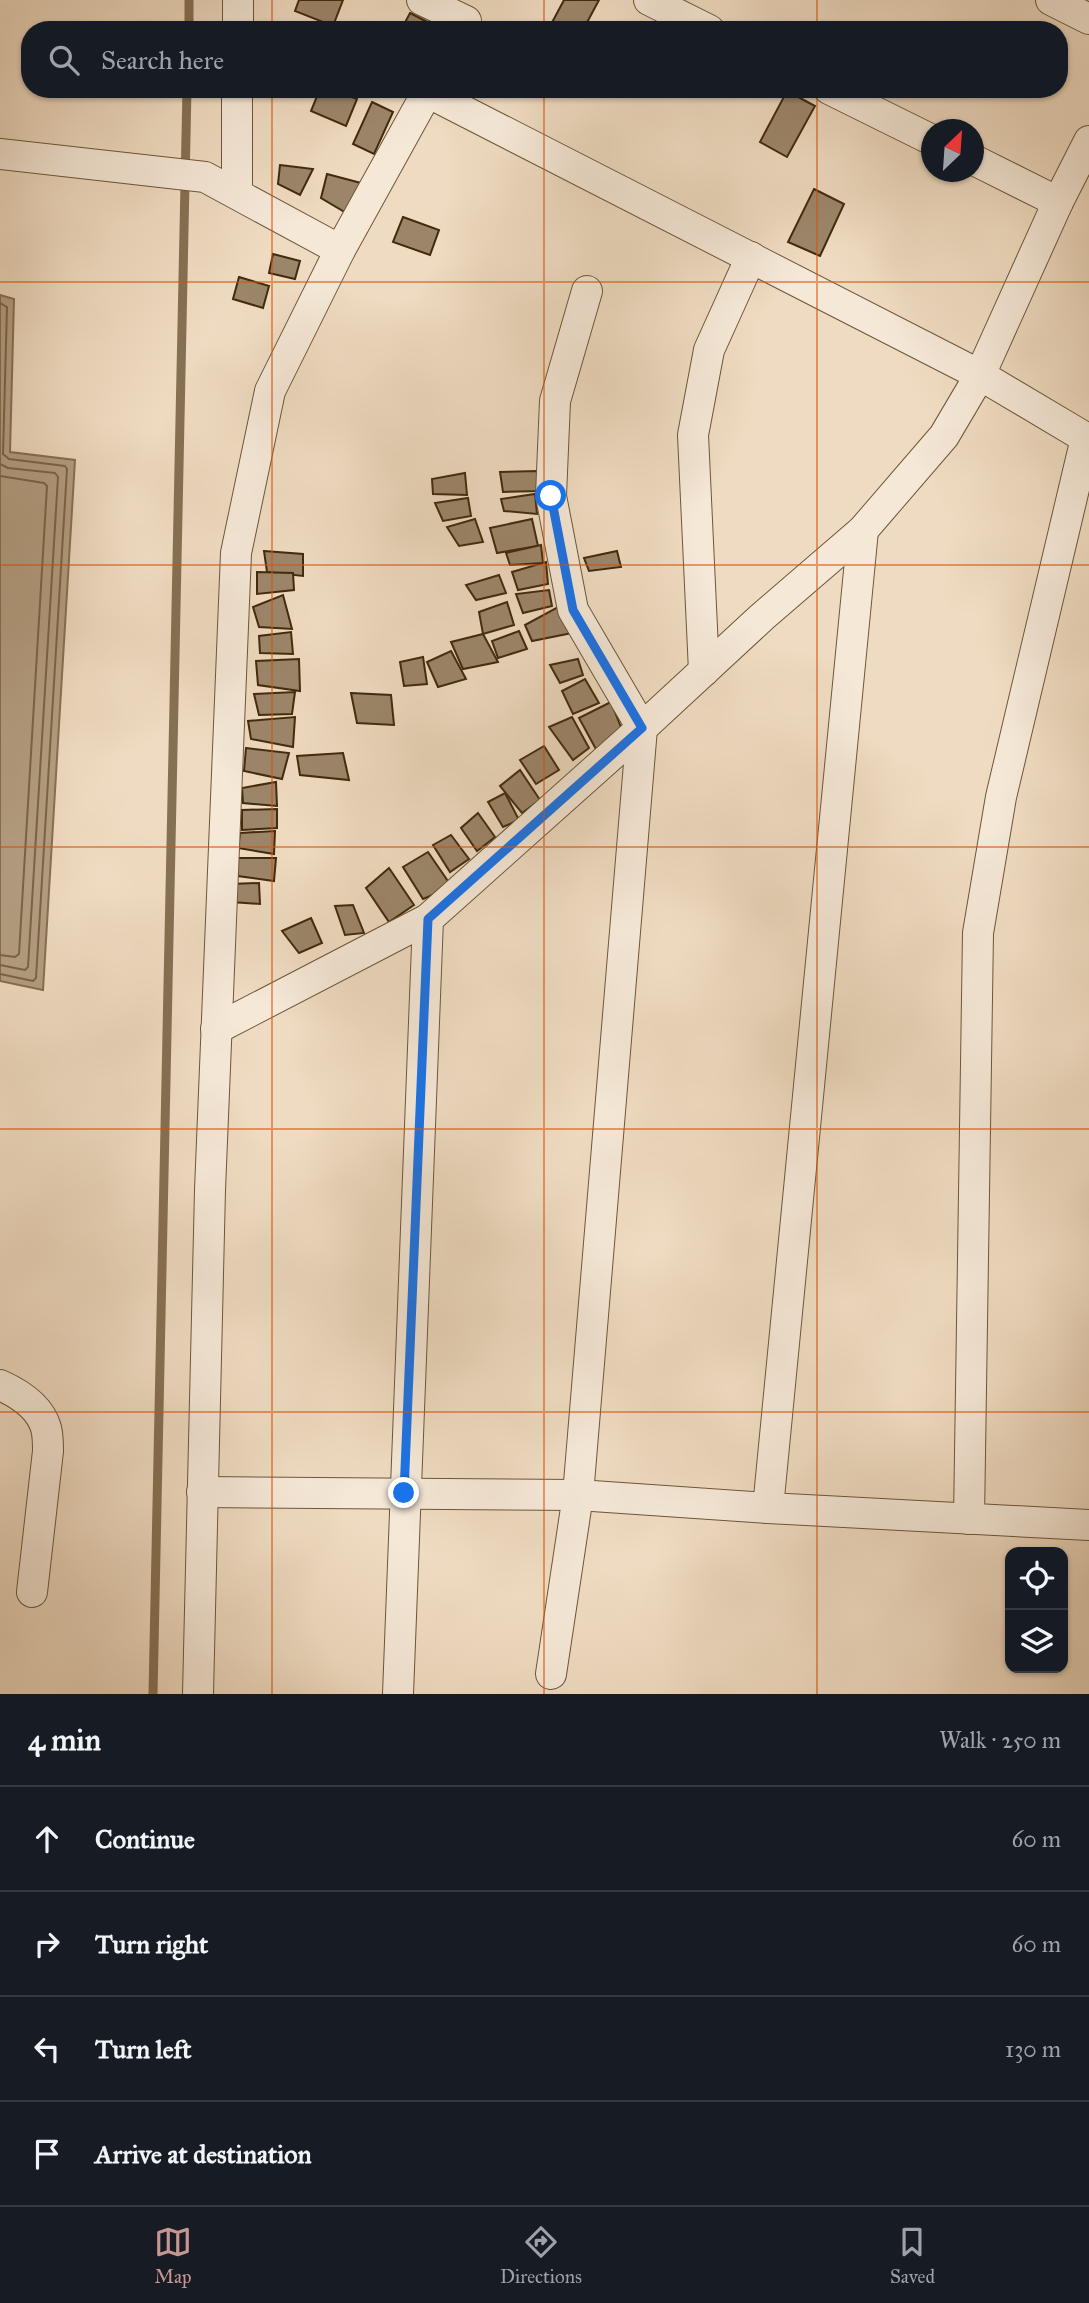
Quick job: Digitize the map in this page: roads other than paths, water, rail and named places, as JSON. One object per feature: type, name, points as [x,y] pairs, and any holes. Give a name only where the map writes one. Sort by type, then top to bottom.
[{"type":"street","points":[[238,0],[238,21]]},
{"type":"street","points":[[422,0],[468,17]]},
{"type":"street","points":[[649,0],[691,21]]},
{"type":"street","points":[[1051,0],[1089,19]]},
{"type":"street","points":[[237,98],[237,193]]},
{"type":"street","points":[[198,1694],[216,1029],[236,553],[270,391],[341,250],[424,98]]},
{"type":"street","points":[[442,98],[980,375],[1086,438],[1001,797],[978,933],[970,1519]]},
{"type":"street","points":[[848,98],[921,134]]},
{"type":"street","points":[[216,1029],[428,919],[762,617],[863,530],[944,436],[980,375],[1058,202],[1089,141]]},
{"type":"street","points":[[0,154],[205,177],[341,250]]},
{"type":"street","points":[[984,165],[1058,202]]},
{"type":"street","points":[[704,671],[693,435],[709,350],[751,257]]},
{"type":"street","points":[[551,1674],[578,1494],[642,728],[573,610],[551,496],[555,401],[587,291]]},
{"type":"street","points":[[768,1508],[863,530]]},
{"type":"street","points":[[398,1694],[428,919]]},
{"type":"street","points":[[0,1385],[35,1408],[46,1428],[48,1451],[32,1592]]},
{"type":"street","points":[[202,1492],[578,1494],[768,1508],[1089,1525]]},
{"type":"water","points":[[0,295],[14,299],[10,452],[75,460],[43,990],[0,981]]},
{"type":"waterway","points":[[189,0],[189,21]]},
{"type":"waterway","points":[[153,1694],[187,98]]}]
